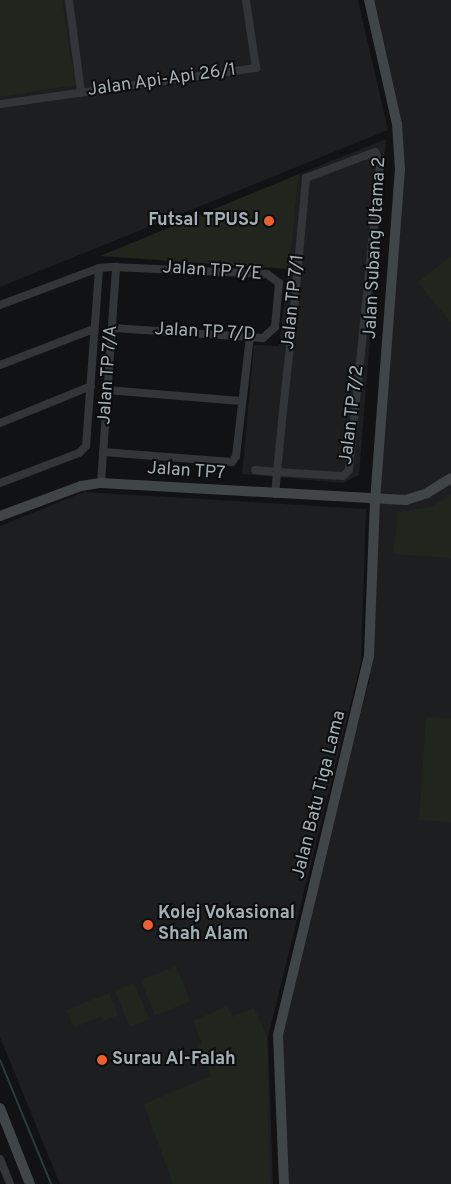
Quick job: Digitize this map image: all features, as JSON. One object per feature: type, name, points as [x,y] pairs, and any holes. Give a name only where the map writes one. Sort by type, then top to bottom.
[{"type":"main road","name":"Jalan Subang Utama 2","points":[[368,0],[397,124],[400,170],[375,501]]},
{"type":"main road","name":"Jalan TP7","points":[[0,516],[81,486],[101,483],[375,501],[417,498],[451,478]]},
{"type":"main road","name":"Jalan Batu Tiga Lama","points":[[284,1184],[278,1034],[369,656],[375,501]]},
{"type":"main road","points":[[0,1108],[30,1184]]},
{"type":"street","points":[[69,0],[81,92]]},
{"type":"street","name":"Jalan Api-Api 26/1","points":[[0,104],[256,68],[246,0]]},
{"type":"street","name":"Jalan TP 7/1","points":[[275,494],[306,178],[370,152]]},
{"type":"street","name":"Jalan TP 7/2","points":[[255,470],[343,476],[349,470],[380,163],[377,154],[370,152]]},
{"type":"street","points":[[0,305],[99,268],[116,267]]},
{"type":"street","name":"Jalan TP 7/E","points":[[116,267],[267,274],[279,283],[278,308]]},
{"type":"street","name":"Jalan TP 7/A","points":[[101,483],[116,267]]},
{"type":"street","points":[[0,483],[78,454],[86,446],[99,268]]},
{"type":"street","name":"Jalan TP 7/D","points":[[112,328],[263,338],[275,328],[278,308]]},
{"type":"street","points":[[0,365],[94,329]]},
{"type":"street","points":[[103,452],[232,462],[236,456],[241,401],[250,338]]},
{"type":"street","points":[[0,424],[91,386]]},
{"type":"street","points":[[108,390],[241,401]]},
{"type":"street","points":[[0,1159],[10,1184]]},
{"type":"shaded area","points":[[0,0],[358,0],[388,130],[0,287]]},
{"type":"shaded area","points":[[0,0],[62,0],[75,85],[0,97]]},
{"type":"shaded area","points":[[369,0],[451,0],[451,1184],[280,1184],[275,1034],[369,682],[371,658],[400,126]]},
{"type":"shaded area","points":[[386,139],[359,475],[343,483],[242,474],[254,345],[279,346],[299,174]]},
{"type":"shaded area","points":[[299,174],[289,269],[100,256]]},
{"type":"shaded area","points":[[451,256],[451,323],[418,282]]},
{"type":"shaded area","points":[[84,492],[366,509],[361,662],[268,1037],[273,1184],[60,1184],[0,1037],[0,526]]},
{"type":"shaded area","points":[[451,495],[451,558],[393,554],[398,512],[431,507]]},
{"type":"shaded area","points":[[426,717],[451,718],[451,822],[419,820]]},
{"type":"shaded area","points":[[176,966],[190,1001],[155,1015],[141,980]]},
{"type":"shaded area","points":[[134,983],[149,1019],[130,1027],[115,991]]},
{"type":"shaded area","points":[[109,993],[118,1015],[104,1021],[102,1016],[74,1028],[66,1010]]},
{"type":"shaded area","points":[[227,1006],[232,1017],[254,1008],[267,1036],[270,1184],[173,1184],[144,1104],[211,1076],[198,1045],[202,1043],[193,1021]]},
{"type":"waterway","points":[[0,1060],[51,1184]]},
{"type":"place","name":"Futsal TPUSJ","points":[[269,221]]},
{"type":"place","name":"Kolej Vokasional Shah Alam","points":[[148,925]]},
{"type":"place","name":"Surau Al-Falah","points":[[102,1060]]}]
